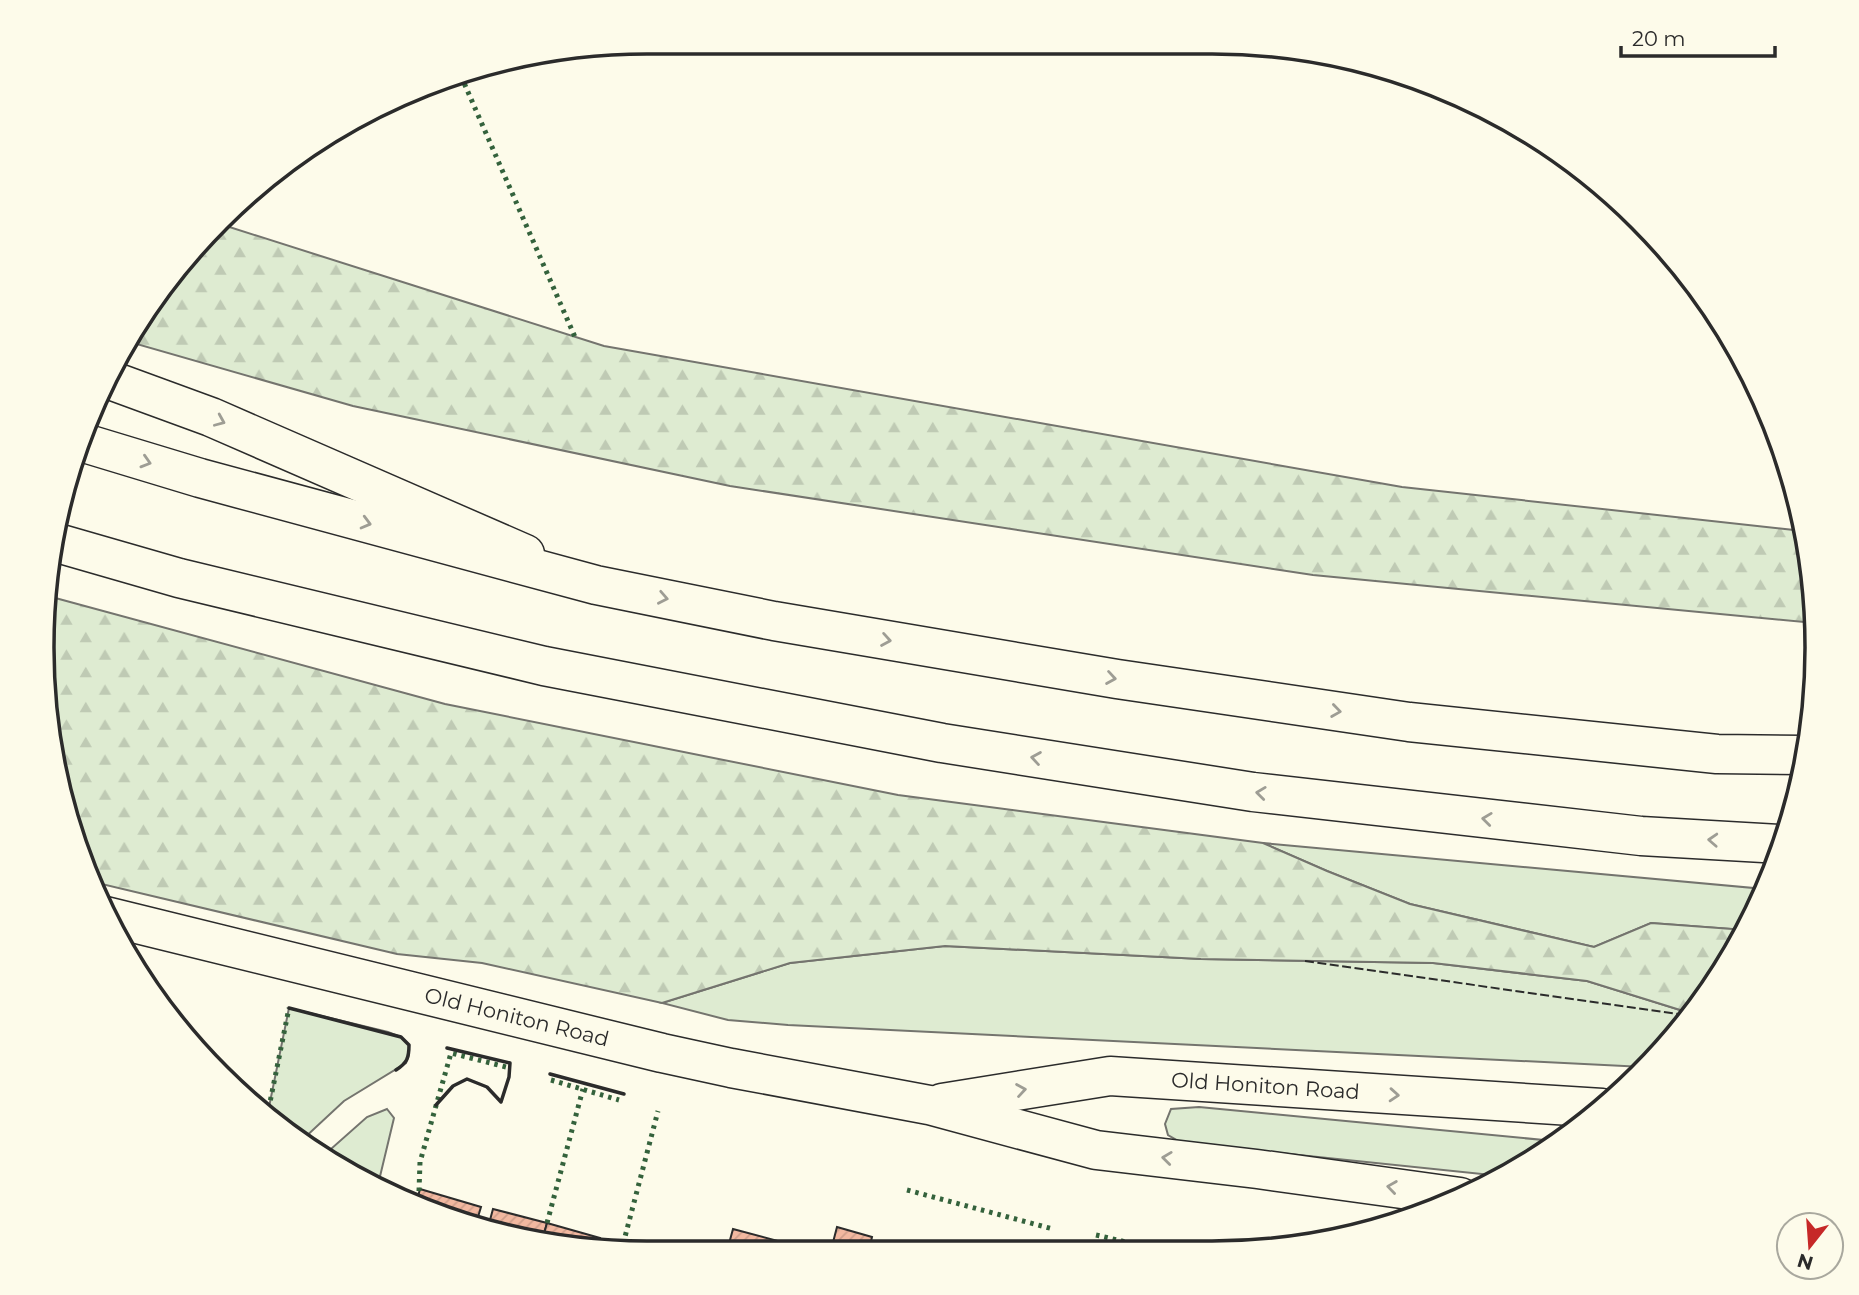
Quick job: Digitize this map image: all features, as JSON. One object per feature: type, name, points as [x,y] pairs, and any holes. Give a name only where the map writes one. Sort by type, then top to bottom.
[{"type":"main road","points":[[116,382],[211,417],[596,585]]},
{"type":"main road","points":[[90,445],[200,478],[596,585],[774,621],[1116,679],[1409,722],[1717,754],[1794,755]]},
{"type":"main road","points":[[64,545],[178,578],[544,666],[942,743],[1253,792],[1641,836],[1771,843]]},
{"type":"main road","name":"Old Honiton Road","points":[[120,920],[731,1068],[929,1105],[1096,1150],[1444,1194]]},
{"type":"main road","name":"Old Honiton Road","points":[[929,1105],[1110,1076],[1587,1107]]},
{"type":"green space","points":[[229,227],[604,346],[1402,487],[1793,530],[1800,570],[1804,622],[1313,575],[730,486],[353,406],[138,344],[177,286]]},
{"type":"green space","points":[[57,598],[445,704],[898,795],[1263,843],[1410,904],[1594,947],[1651,923],[1733,929],[1705,977],[1681,1010],[1587,981],[1433,963],[1201,959],[945,946],[790,963],[662,1003],[482,963],[397,954],[103,884],[74,801],[59,725],[54,648]]},
{"type":"green space","points":[[1263,843],[1754,888],[1733,929],[1651,923],[1594,947],[1410,904]]},
{"type":"green space","points":[[945,946],[1201,959],[1433,963],[1587,981],[1681,1010],[1632,1066],[788,1025],[728,1020],[662,1003],[790,963]]},
{"type":"green space","points":[[289,1008],[388,1032],[401,1037],[409,1045],[406,1063],[344,1101],[308,1134],[269,1105]]},
{"type":"green space","points":[[1199,1107],[1543,1140],[1484,1174],[1182,1143],[1168,1135],[1165,1124],[1171,1109]]},
{"type":"green space","points":[[387,1109],[394,1118],[380,1177],[331,1149],[367,1117]]},
{"type":"building","points":[[420,1189],[481,1207],[478,1216],[418,1195]]},
{"type":"building","points":[[493,1209],[547,1223],[545,1231],[490,1220]]},
{"type":"building","points":[[547,1223],[600,1238],[570,1236],[545,1231]]},
{"type":"building","points":[[837,1227],[872,1237],[871,1241],[833,1241]]},
{"type":"building","points":[[733,1229],[778,1241],[730,1241]]},
{"type":"hedge","points":[[464,84],[575,337]]},
{"type":"hedge","points":[[269,1105],[289,1008]]},
{"type":"hedge","points":[[419,1191],[420,1162],[451,1053],[506,1067]]},
{"type":"hedge","points":[[551,1080],[619,1100]]},
{"type":"hedge","points":[[547,1223],[583,1089]]},
{"type":"hedge","points":[[624,1240],[658,1111]]},
{"type":"hedge","points":[[907,1190],[1053,1229]]},
{"type":"hedge","points":[[1096,1235],[1122,1241]]},
{"type":"fence","points":[[1305,961],[1678,1014]]},
{"type":"wall","points":[[289,1008],[401,1037],[409,1045],[409,1053],[407,1060],[396,1070]]},
{"type":"wall","points":[[436,1105],[453,1086],[467,1079],[487,1087],[501,1102],[509,1077],[510,1063],[447,1048]]},
{"type":"wall","points":[[550,1074],[624,1094]]}]
